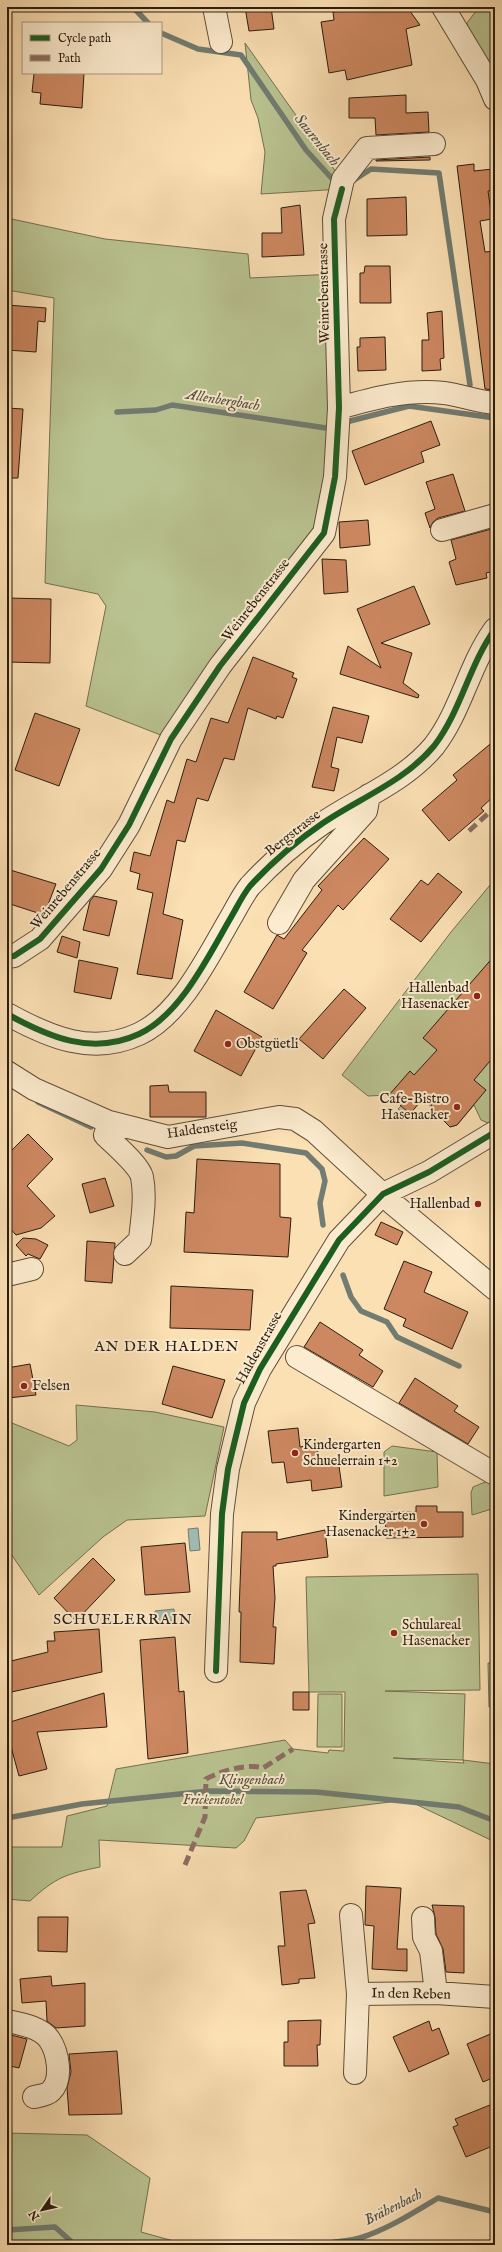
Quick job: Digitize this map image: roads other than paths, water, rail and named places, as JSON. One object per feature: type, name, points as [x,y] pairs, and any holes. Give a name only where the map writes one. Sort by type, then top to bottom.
[{"type":"street","points":[[214,7],[221,42]]},
{"type":"street","points":[[443,7],[483,73],[495,99]]},
{"type":"street","name":"Weinrebenstrasse","points":[[7,957],[14,956],[40,939],[101,869],[129,825],[171,739],[220,666],[324,533],[335,477],[339,408],[334,219],[343,184],[367,148],[434,144]]},
{"type":"street","points":[[339,408],[388,394],[444,393],[484,403],[495,403]]},
{"type":"street","points":[[442,530],[495,515]]},
{"type":"street","name":"Bergstrasse","points":[[7,1014],[36,1029],[74,1043],[105,1044],[139,1034],[168,1014],[192,982],[248,889],[282,852],[323,823],[407,772],[433,746],[453,715],[495,629]]},
{"type":"street","points":[[279,923],[304,880],[366,811],[369,795]]},
{"type":"street","name":"Haldensteig","points":[[7,1072],[34,1089],[108,1122],[168,1137],[278,1117],[295,1119],[314,1131],[383,1194],[495,1289]]},
{"type":"street","points":[[108,1122],[105,1135],[142,1176],[143,1211],[140,1240],[125,1254]]},
{"type":"street","name":"Haldenstrasse","points":[[216,1671],[222,1514],[228,1468],[244,1402],[276,1339],[339,1240],[383,1194],[429,1172],[495,1132]]},
{"type":"street","points":[[7,1275],[32,1269]]},
{"type":"street","points":[[297,1357],[494,1472]]},
{"type":"street","name":"In den Reben","points":[[351,1915],[358,1994],[436,1993],[495,1997]]},
{"type":"street","points":[[423,1918],[424,1937],[431,1952],[436,1993]]},
{"type":"street","points":[[355,2073],[358,1994]]},
{"type":"street","points":[[7,2021],[31,2027],[48,2038],[57,2056],[58,2081],[50,2092],[34,2098]]},
{"type":"water","points":[[198,1528],[200,1550],[190,1551],[188,1529]]},
{"type":"water","points":[[174,1609],[175,1620],[156,1622],[155,1611]]},
{"type":"waterway","name":"Saurenbach","points":[[133,7],[147,22]]},
{"type":"waterway","name":"Saurenbach","points":[[162,33],[198,49],[241,55],[306,150],[336,183]]},
{"type":"waterway","name":"Saurenbach","points":[[354,180],[371,169],[439,173],[470,385]]},
{"type":"waterway","name":"Allenbergbach","points":[[117,412],[156,410],[172,405],[326,428]]},
{"type":"waterway","name":"Allenbergbach","points":[[346,422],[409,406],[495,418]]},
{"type":"waterway","points":[[38,1102],[91,1127]]},
{"type":"waterway","points":[[147,1150],[166,1157],[176,1156],[194,1146],[242,1143],[306,1153],[322,1169],[325,1181],[320,1203],[323,1225]]},
{"type":"waterway","points":[[343,1275],[351,1297],[361,1311],[387,1322],[397,1337],[459,1366]]},
{"type":"waterway","name":"Klingenbach","points":[[7,1818],[82,1804],[209,1791],[316,1792],[459,1807],[495,1821]]},
{"type":"waterway","name":"Brähenbach","points":[[326,2245],[329,2243],[356,2239],[380,2230],[438,2198],[495,2212]]},
{"type":"waterway","name":"Brähenbach","points":[[7,2230],[55,2227],[75,2245]]},
{"type":"place","name":"Hallenbad Hasenacker","points":[[477,996]]},
{"type":"place","name":"Obstgüetli","points":[[228,1044]]},
{"type":"place","name":"Cafe-Bistro Hasenacker","points":[[457,1107]]},
{"type":"place","name":"Hallenbad","points":[[478,1204]]},
{"type":"place","name":"Felsen","points":[[24,1386]]},
{"type":"place","name":"Kindergarten Schuelerrain 1+2","points":[[295,1453]]},
{"type":"place","name":"Kindergarten Hasenacker 1+2","points":[[424,1524]]},
{"type":"place","name":"Schulareal Hasenacker","points":[[394,1633]]},
{"type":"district","name":"AN DER HALDEN","points":[[167,1346]]},
{"type":"district","name":"SCHUELERRAIN","points":[[123,1619]]},
{"type":"park label","name":"Frickentobel","points":[[213,1800]]}]
